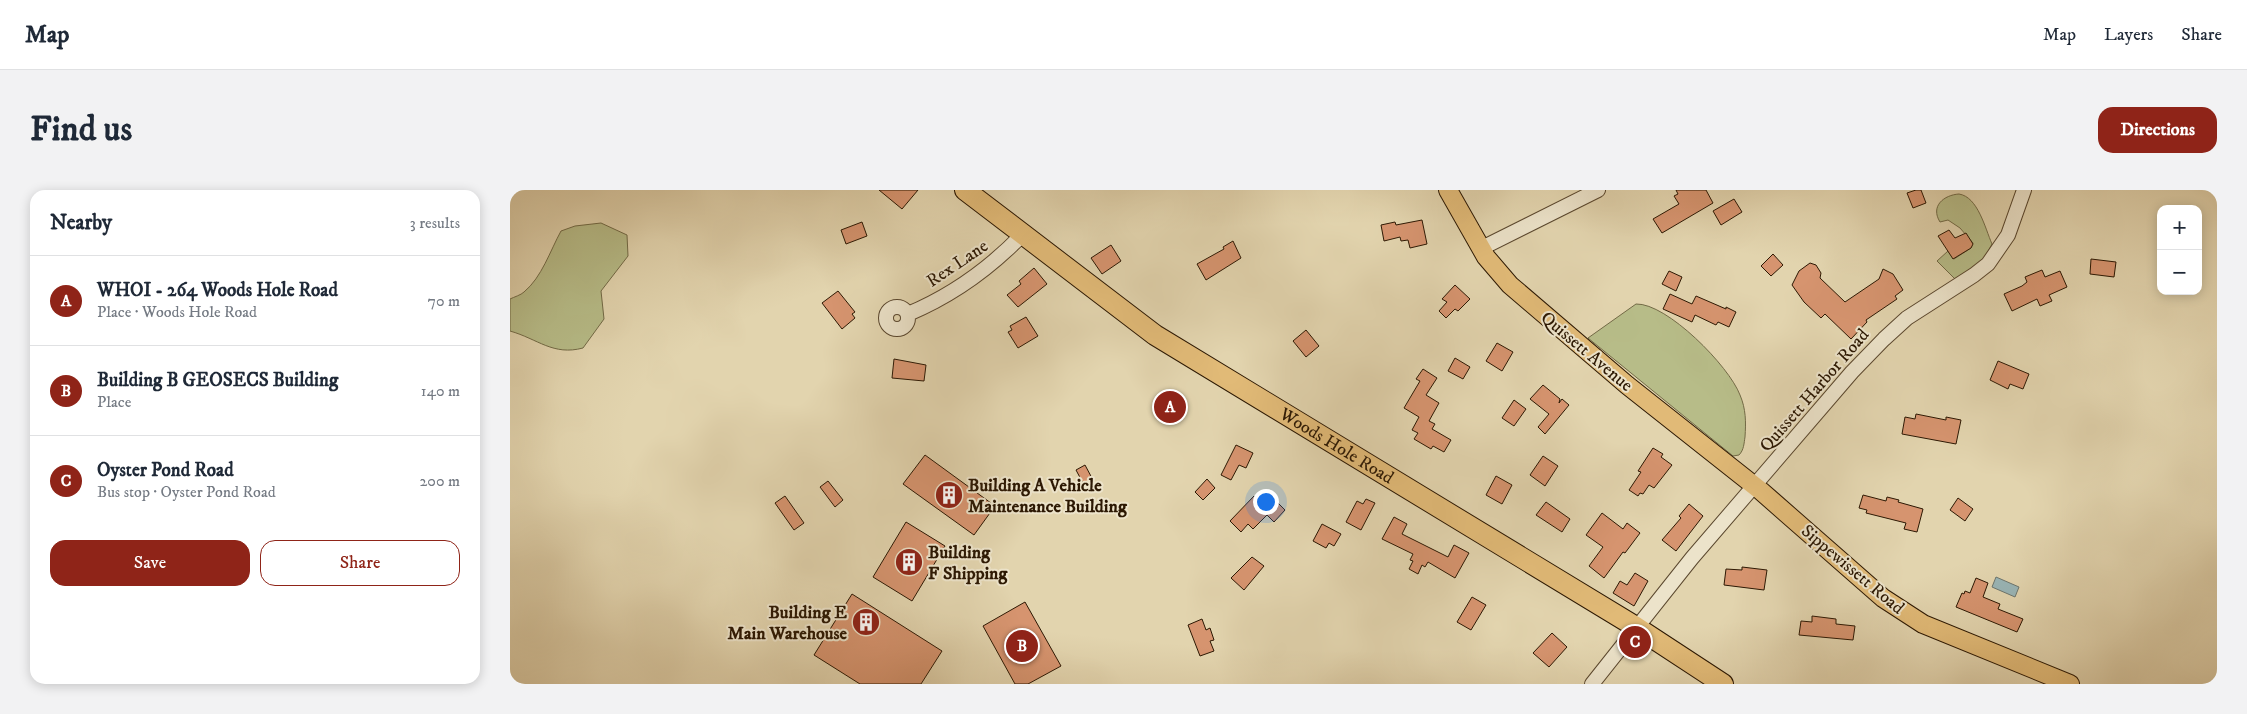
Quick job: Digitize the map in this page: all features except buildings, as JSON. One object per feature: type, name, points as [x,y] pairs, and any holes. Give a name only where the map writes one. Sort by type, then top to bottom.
[{"type":"highway","name":"Woods Hole Road","points":[[965,190],[1022,236],[1155,336],[1636,627],[1723,684]]},
{"type":"main road","name":"Quissett Avenue","points":[[1448,190],[1480,248],[1504,279],[1627,385],[1754,486]]},
{"type":"main road","name":"Sippewissett Road","points":[[1754,486],[1868,586],[1900,611],[1940,631],[2070,684]]},
{"type":"street","points":[[1480,248],[1598,190]]},
{"type":"street","name":"Quissett Harbor Road","points":[[1592,684],[1636,627],[1848,376],[1907,318],[1988,264],[2008,235],[2024,190]]},
{"type":"street","name":"Rex Lane","points":[[908,314],[951,293],[1000,257],[1022,236]]},
{"type":"green space","points":[[1959,194],[1966,196],[1976,207],[1992,244],[1984,259],[1958,282],[1937,261],[1948,251],[1954,259],[1971,248],[1973,243],[1960,228],[1948,220],[1940,222],[1937,211],[1940,202],[1948,197]]},
{"type":"green space","points":[[601,223],[627,235],[628,256],[601,291],[604,319],[583,348],[563,350],[554,348],[510,331],[510,299],[523,293],[536,279],[561,231],[575,226]]},
{"type":"green space","points":[[1636,304],[1649,306],[1680,325],[1710,353],[1734,383],[1742,400],[1745,416],[1744,444],[1739,455],[1733,456],[1588,338]]},
{"type":"water","points":[[1996,577],[2019,587],[2015,597],[1992,587]]},
{"type":"place","name":"WHOI - 264 Woods Hole Road","points":[[1170,407]]},
{"type":"place","name":"Building A Vehicle Maintenance Building","points":[[949,495]]},
{"type":"place","name":"Building F Shipping","points":[[909,562]]},
{"type":"place","name":"Building E Main Warehouse","points":[[866,622]]},
{"type":"place","name":"Oyster Pond Road","points":[[1635,642]]},
{"type":"place","name":"Building B GEOSECS Building","points":[[1022,646]]}]
